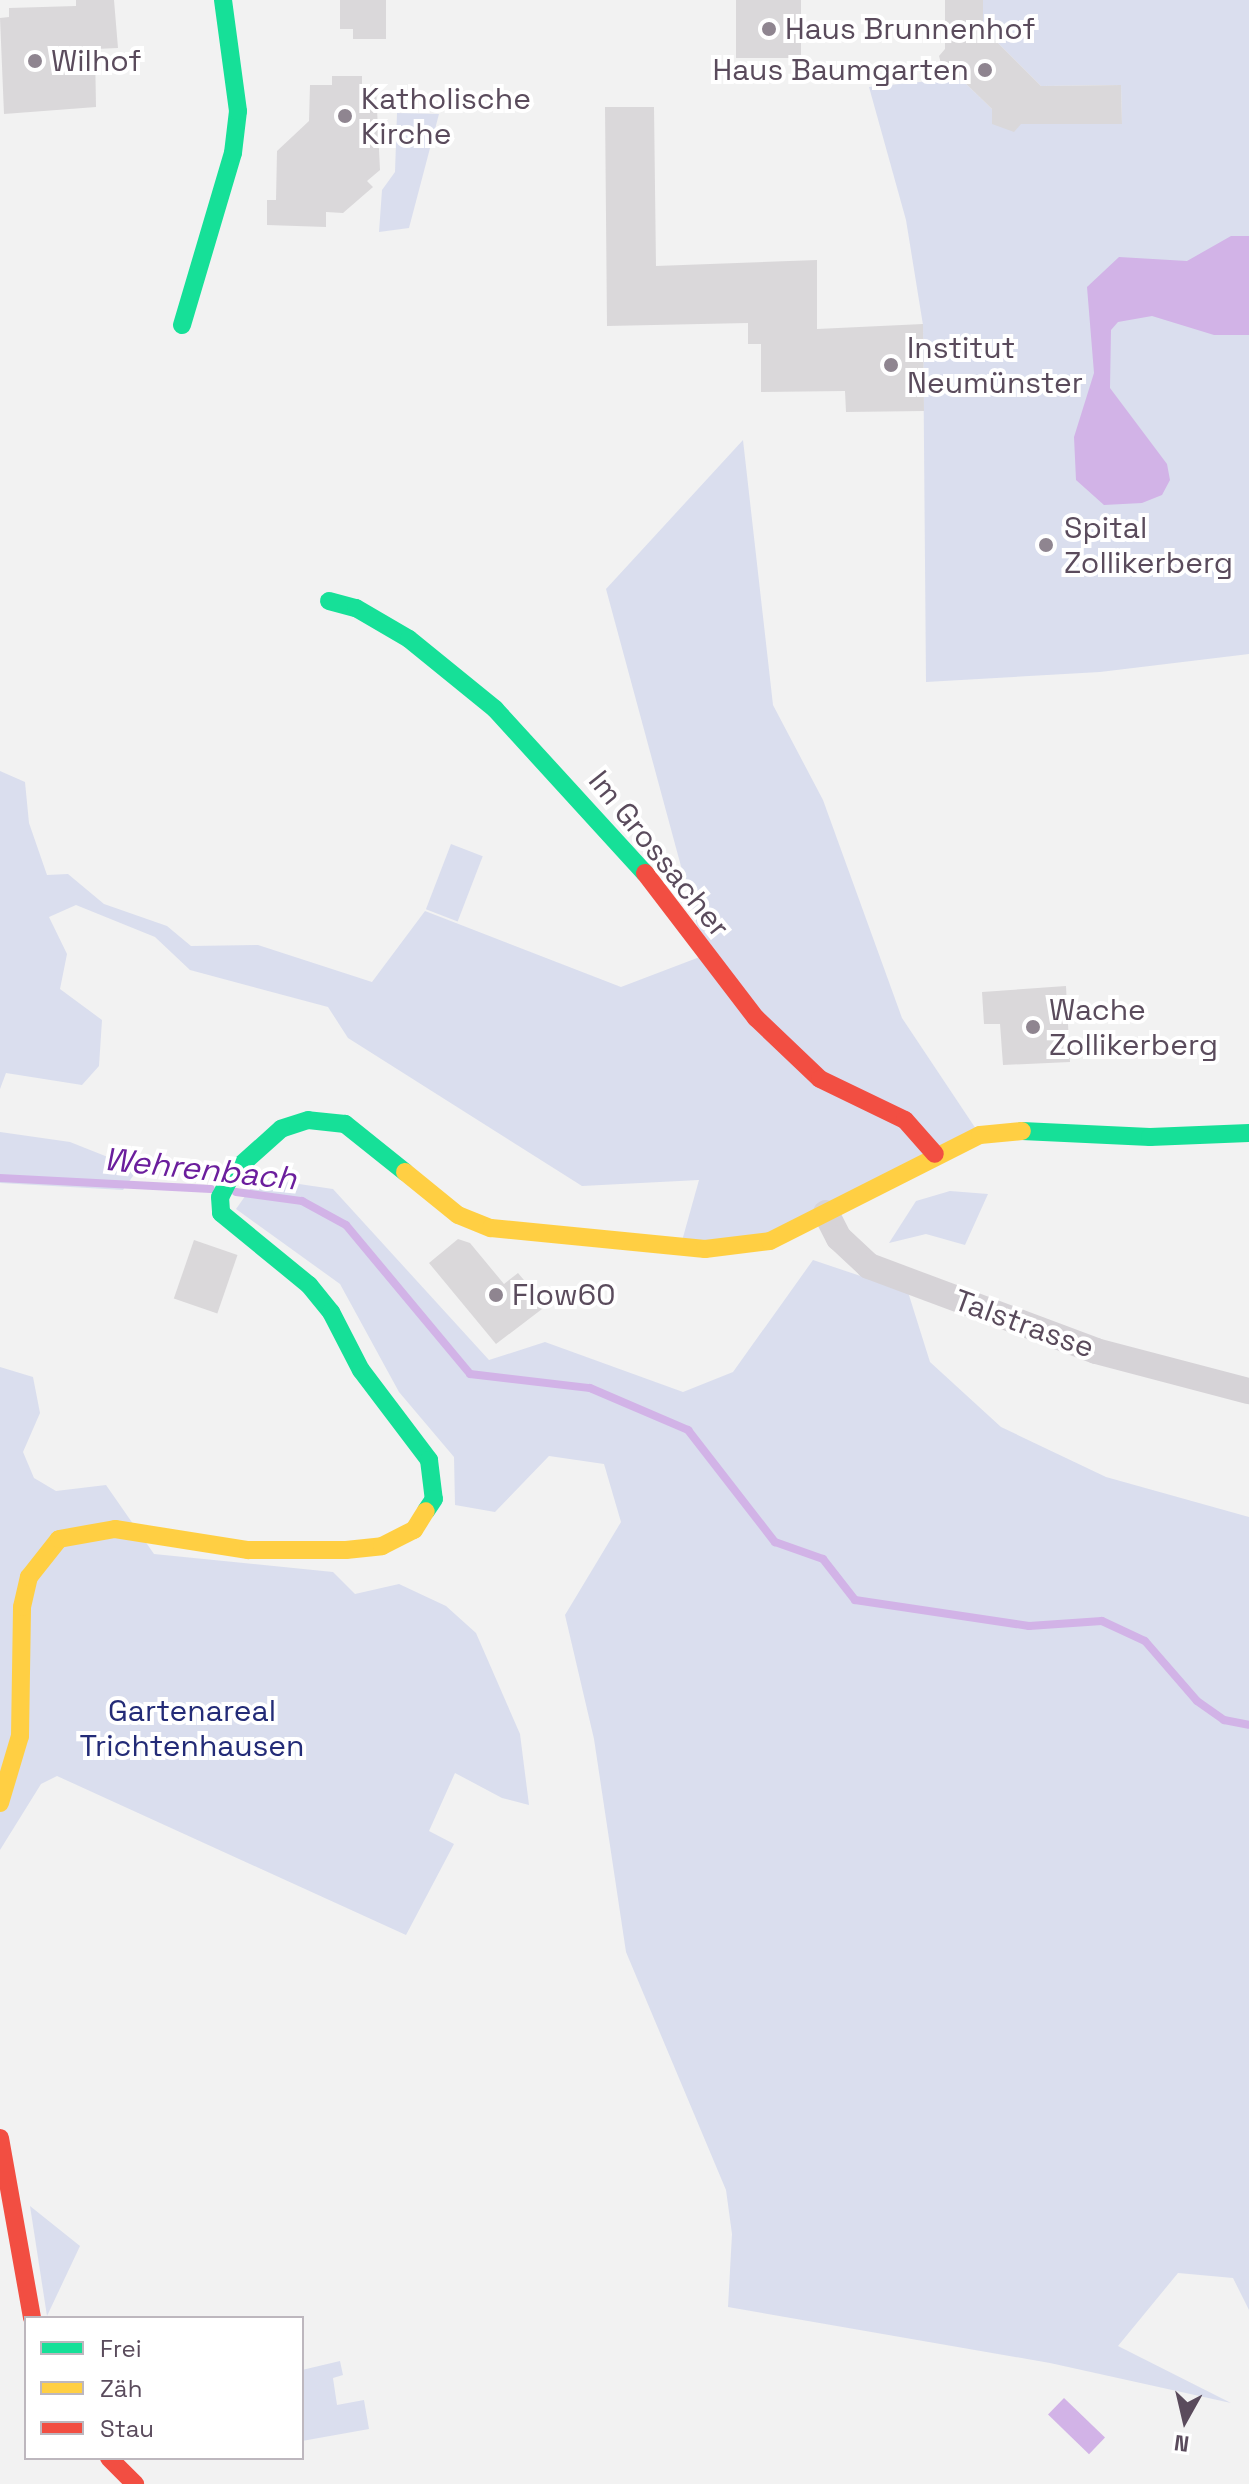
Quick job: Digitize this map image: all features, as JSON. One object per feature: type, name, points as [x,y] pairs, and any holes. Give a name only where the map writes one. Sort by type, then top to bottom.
[{"type":"street","points":[[182,325],[233,153],[238,111],[223,0]]},
{"type":"street","name":"Im Grossacher","points":[[329,601],[356,608],[409,639],[495,709],[633,857],[756,1018],[820,1079],[905,1120],[935,1154]]},
{"type":"street","points":[[0,1803],[20,1736],[22,1607],[29,1577],[59,1539],[115,1529],[248,1550],[346,1550],[407,1535],[434,1499],[429,1460],[361,1370],[331,1312],[293,1271],[231,1227],[220,1197],[233,1172],[281,1129],[328,1120],[366,1137],[458,1215],[491,1228],[705,1249],[770,1241],[935,1154],[1005,1130],[1249,1133]]},
{"type":"street","name":"Talstrasse","points":[[826,1213],[839,1238],[869,1266],[1096,1351],[1249,1391]]},
{"type":"street","points":[[0,2138],[32,2316]]},
{"type":"street","points":[[111,2460],[135,2484]]},
{"type":"green space","points":[[983,0],[1249,0],[1249,654],[1100,672],[926,682],[923,325],[906,220],[869,87],[960,78],[992,109],[992,124],[1122,123],[1121,85],[1041,86],[983,28]]},
{"type":"green space","points":[[397,113],[439,114],[409,228],[379,232],[382,190],[395,172]]},
{"type":"green space","points":[[743,440],[773,705],[823,800],[902,1018],[980,1135],[792,1232],[680,1248],[699,1180],[582,1186],[348,1038],[328,1007],[190,970],[155,937],[76,905],[49,917],[67,954],[60,989],[102,1020],[99,1066],[82,1085],[6,1073],[0,1089],[0,771],[25,782],[29,823],[47,875],[68,874],[104,904],[167,926],[191,946],[258,945],[372,982],[425,911],[621,987],[705,955],[606,589]]},
{"type":"green space","points":[[451,844],[483,856],[458,922],[426,909]]},
{"type":"green space","points":[[0,1132],[70,1142],[138,1169],[123,1190],[0,1183]]},
{"type":"green space","points":[[258,1178],[333,1189],[489,1360],[545,1342],[683,1392],[733,1372],[813,1260],[908,1292],[930,1362],[1001,1427],[1106,1477],[1249,1517],[1249,2310],[1233,2278],[1178,2273],[1118,2346],[1231,2403],[1050,2363],[728,2307],[732,2234],[726,2190],[626,1952],[594,1739],[565,1615],[621,1522],[604,1464],[549,1456],[495,1512],[455,1505],[454,1457],[399,1392],[340,1284],[236,1209]]},
{"type":"green space","points":[[950,1191],[988,1194],[965,1245],[926,1234],[889,1243],[916,1201]]},
{"type":"green space","name":"Gartenareal Trichtenhausen","points":[[0,1367],[33,1377],[40,1413],[23,1452],[34,1478],[56,1491],[106,1485],[154,1554],[333,1572],[355,1594],[399,1584],[446,1606],[476,1633],[520,1734],[529,1805],[502,1798],[455,1773],[429,1831],[454,1844],[406,1935],[57,1776],[41,1784],[0,1850]]},
{"type":"green space","points":[[30,2206],[80,2246],[47,2316]]},
{"type":"green space","points":[[340,2361],[343,2375],[333,2378],[337,2405],[364,2400],[369,2429],[304,2441],[304,2370]]},
{"type":"shaded area","points":[[1231,236],[1249,236],[1249,335],[1214,335],[1152,316],[1118,322],[1111,330],[1110,388],[1167,464],[1170,480],[1162,495],[1142,503],[1104,505],[1076,480],[1074,437],[1094,373],[1087,287],[1119,257],[1187,261]]},
{"type":"shaded area","points":[[1064,2398],[1105,2438],[1089,2454],[1048,2415]]},
{"type":"building","name":"Wilhof","points":[[76,0],[114,0],[118,48],[95,49],[96,107],[4,114],[0,18],[9,17],[9,8],[76,6]]},
{"type":"building","points":[[340,0],[386,0],[386,39],[353,39],[353,29],[340,29]]},
{"type":"building","name":"Haus Brunnenhof","points":[[736,0],[801,0],[801,58],[736,58]]},
{"type":"building","name":"Haus Baumgarten","points":[[945,0],[983,0],[983,28],[1041,86],[1121,85],[1122,124],[1021,124],[1014,132],[992,124],[992,109],[960,78],[945,78],[939,56],[945,49]]},
{"type":"building","name":"Katholische Kirche","points":[[332,76],[362,76],[362,89],[376,89],[380,170],[367,181],[373,187],[343,213],[326,212],[326,227],[267,225],[267,200],[276,200],[277,151],[309,121],[310,85],[332,85]]},
{"type":"building","points":[[605,107],[654,107],[656,266],[817,260],[817,329],[923,324],[924,411],[846,412],[845,391],[761,392],[761,344],[748,344],[748,323],[607,326]]},
{"type":"building","name":"Wache Zollikerberg","points":[[1066,986],[1070,1062],[1003,1065],[1000,1024],[984,1024],[982,992]]},
{"type":"building","name":"Flow60","points":[[458,1239],[470,1243],[504,1284],[518,1273],[546,1306],[496,1344],[429,1263]]},
{"type":"building","points":[[194,1240],[237,1255],[217,1314],[174,1299]]},
{"type":"waterway","name":"Wehrenbach","points":[[0,1178],[211,1189]]},
{"type":"waterway","name":"Wehrenbach","points":[[236,1192],[302,1201],[346,1225],[470,1374],[590,1388],[688,1430],[775,1542],[823,1559],[855,1600],[1029,1626],[1102,1621],[1145,1641],[1197,1701],[1224,1720],[1249,1725]]},
{"type":"traffic: fast","points":[[182,325],[233,153],[238,111],[223,0]]},
{"type":"traffic: fast","points":[[329,601],[356,608],[409,639],[495,709],[645,873]]},
{"type":"traffic: fast","points":[[405,1172],[345,1124],[308,1120],[281,1129],[233,1172],[220,1197],[221,1213],[309,1285],[331,1312],[361,1370],[429,1460],[434,1499],[426,1511]]},
{"type":"traffic: fast","points":[[1022,1131],[1150,1137],[1249,1133]]},
{"type":"traffic: slow","points":[[405,1172],[458,1215],[491,1228],[705,1249],[770,1241],[980,1135],[1022,1131]]},
{"type":"traffic: slow","points":[[0,1803],[20,1736],[22,1607],[29,1577],[59,1539],[115,1529],[248,1550],[346,1550],[382,1546],[414,1530],[426,1511]]},
{"type":"traffic: jam","points":[[645,873],[756,1018],[820,1079],[905,1120],[935,1154]]},
{"type":"traffic: jam","points":[[0,2138],[32,2316]]},
{"type":"traffic: jam","points":[[111,2460],[135,2484]]},
{"type":"place","name":"Haus Brunnenhof","points":[[769,29]]},
{"type":"place","name":"Wilhof","points":[[35,61]]},
{"type":"place","name":"Haus Baumgarten","points":[[985,70]]},
{"type":"place","name":"Katholische Kirche","points":[[345,116]]},
{"type":"place","name":"Institut Neumünster","points":[[891,365]]},
{"type":"place","name":"Spital Zollikerberg","points":[[1046,545]]},
{"type":"place","name":"Wache Zollikerberg","points":[[1033,1027]]},
{"type":"place","name":"Flow60","points":[[496,1295]]}]
